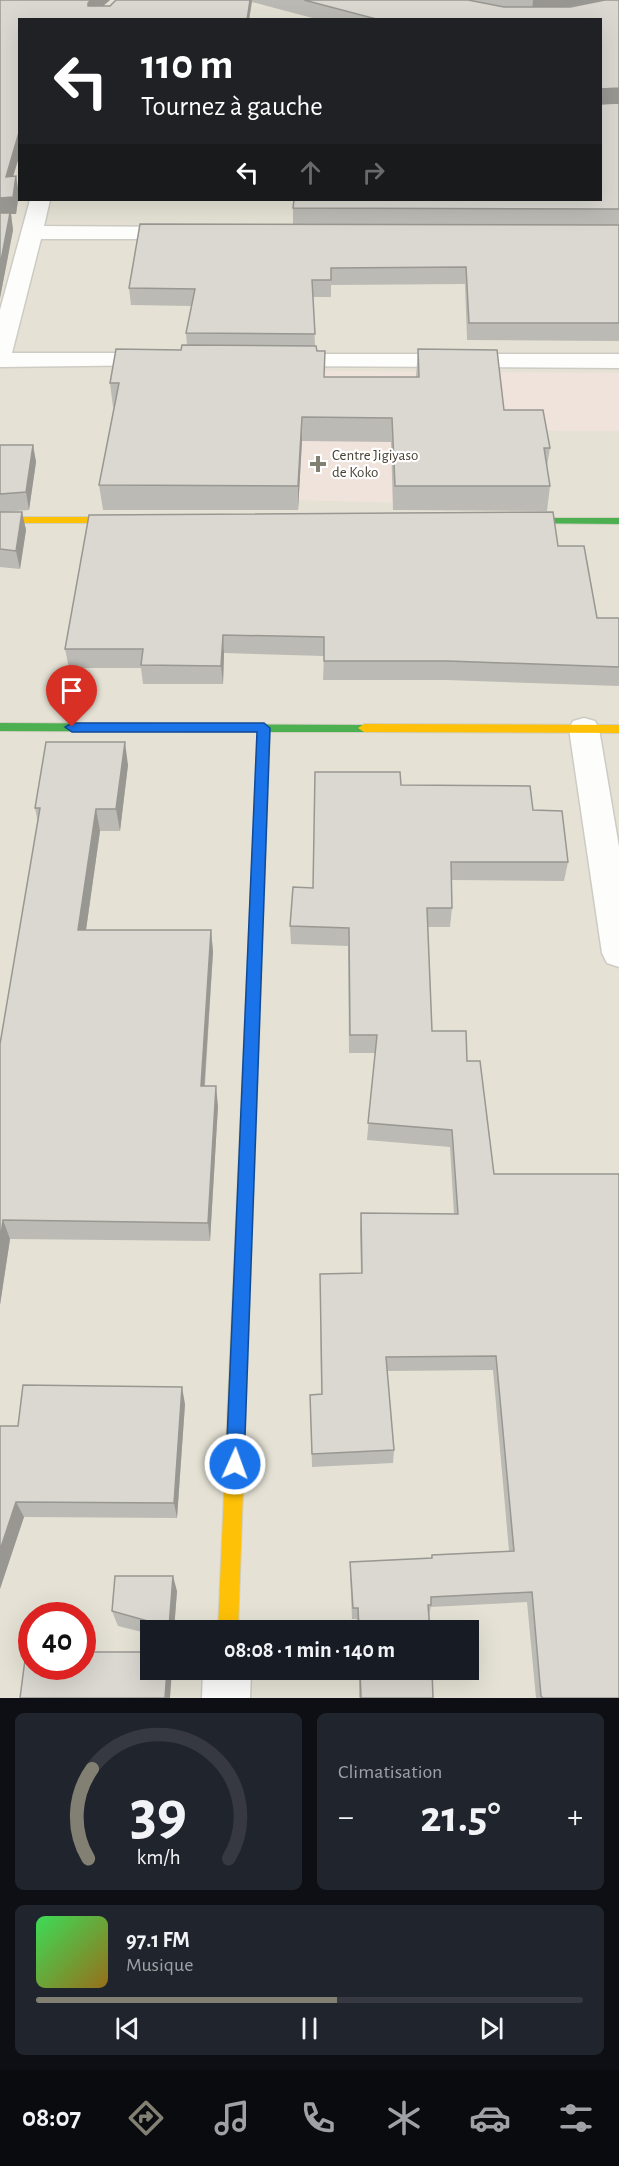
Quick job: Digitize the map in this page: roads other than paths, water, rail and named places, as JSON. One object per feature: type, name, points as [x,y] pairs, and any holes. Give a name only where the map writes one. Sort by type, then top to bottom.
[{"type":"street","points":[[0,354],[40,201]]},
{"type":"street","points":[[11,222],[33,227],[199,233]]},
{"type":"street","points":[[0,360],[178,360]]},
{"type":"street","points":[[262,360],[619,361]]},
{"type":"street","points":[[0,520],[143,520]]},
{"type":"street","points":[[500,521],[619,521]]},
{"type":"street","points":[[0,727],[619,729]]},
{"type":"street","points":[[228,1620],[264,728]]},
{"type":"street","points":[[584,729],[619,953]]},
{"type":"street","points":[[226,1698],[227,1680]]},
{"type":"place","name":"Centre Jigiyaso de Koko","points":[[318,464]]}]
